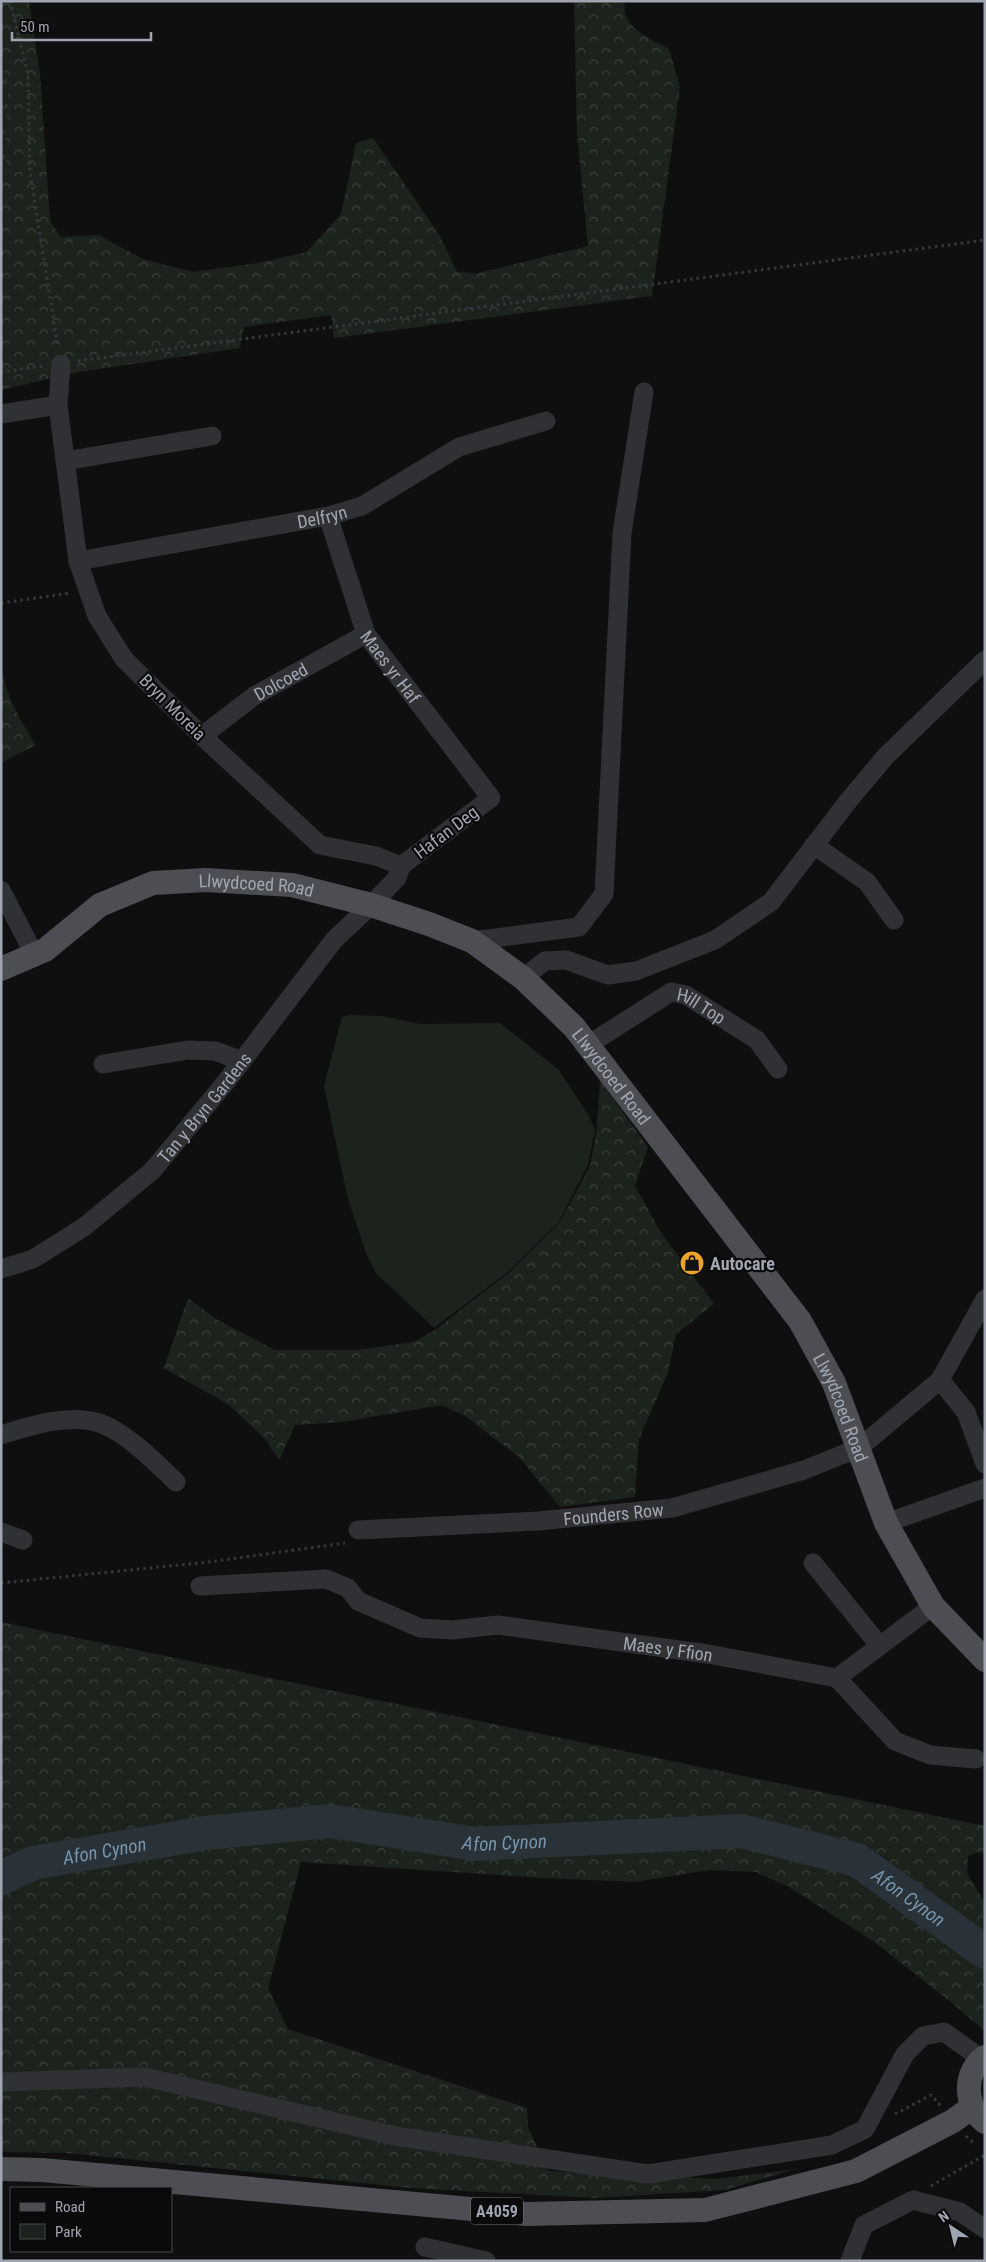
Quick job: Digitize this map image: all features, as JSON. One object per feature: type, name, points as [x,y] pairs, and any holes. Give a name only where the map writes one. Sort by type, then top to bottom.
[{"type":"main road","name":"Llwydcoed Road","points":[[1,969],[45,950],[100,904],[154,883],[206,880],[292,885],[429,924],[472,941],[523,978],[574,1027],[800,1321],[834,1383],[886,1523],[933,1606],[985,1660]]},
{"type":"main road","points":[[978,2114],[968,2095],[969,2082],[974,2069],[983,2058]]},
{"type":"main road","name":"A4059","points":[[1,2170],[42,2170],[527,2214],[705,2210],[856,2171],[953,2121],[978,2114]]},
{"type":"street","name":"Bryn Moreia","points":[[61,364],[58,405],[78,561],[98,616],[124,659],[202,736],[320,845],[376,856],[401,866]]},
{"type":"street","points":[[472,941],[579,927],[604,894],[622,533],[644,392]]},
{"type":"street","points":[[1,414],[58,405]]},
{"type":"street","name":"Delfryn","points":[[78,561],[328,516],[362,506],[459,447],[546,421]]},
{"type":"street","points":[[65,461],[212,436]]},
{"type":"street","name":"Maes yr Haf","points":[[328,516],[366,634],[491,798]]},
{"type":"street","name":"Dolcoed","points":[[202,736],[254,696],[366,634]]},
{"type":"street","points":[[523,978],[545,961],[566,960],[608,975],[636,971],[715,940],[771,902],[886,756],[985,660]]},
{"type":"street","name":"Hafan Deg","points":[[401,866],[491,798]]},
{"type":"street","points":[[814,845],[867,882],[894,920]]},
{"type":"street","points":[[371,906],[397,878],[401,866]]},
{"type":"street","points":[[1,890],[34,954]]},
{"type":"street","name":"Tan y Bryn Gardens","points":[[1,1269],[33,1259],[84,1227],[152,1171],[242,1061],[334,940],[371,906]]},
{"type":"street","name":"Hill Top","points":[[588,1045],[671,992],[686,995],[757,1040],[778,1069]]},
{"type":"street","points":[[102,1064],[188,1050],[215,1051],[242,1061]]},
{"type":"street","points":[[985,1299],[940,1380],[966,1412],[985,1464]]},
{"type":"street","name":"Founders Row","points":[[358,1530],[538,1521],[672,1508],[804,1470],[859,1448],[940,1380]]},
{"type":"street","points":[[1,1435],[23,1428],[78,1419],[106,1426],[146,1454],[176,1482]]},
{"type":"street","points":[[886,1523],[985,1488]]},
{"type":"street","points":[[1,1532],[23,1540]]},
{"type":"street","points":[[813,1563],[879,1646]]},
{"type":"street","name":"Maes y Ffion","points":[[200,1586],[326,1579],[348,1588],[358,1601],[420,1628],[452,1630],[498,1625],[708,1654],[837,1678]]},
{"type":"street","points":[[933,1606],[837,1678],[895,1741],[930,1755],[976,1759]]},
{"type":"street","points":[[1,2082],[145,2077],[395,2136],[648,2174],[832,2145],[866,2130],[905,2054],[923,2036],[944,2032],[983,2058]]},
{"type":"street","points":[[850,2261],[864,2225],[913,2200],[960,2212],[985,2229]]},
{"type":"street","points":[[425,2247],[486,2261]]},
{"type":"path","points":[[10,1],[28,75],[30,172],[61,364]]},
{"type":"path","points":[[1,372],[985,240]]},
{"type":"path","points":[[1,603],[89,591]]},
{"type":"path","points":[[1,1583],[209,1562],[352,1542],[358,1530]]},
{"type":"path","points":[[913,2200],[937,2181],[985,2155]]},
{"type":"green space","points":[[1,1],[29,1],[40,74],[50,221],[61,237],[98,235],[143,259],[193,272],[257,263],[307,252],[341,214],[356,143],[373,138],[440,236],[457,272],[478,273],[588,246],[577,134],[574,1],[625,1],[627,18],[632,25],[645,36],[669,49],[680,87],[652,296],[334,338],[331,315],[244,327],[240,348],[79,372],[1,390],[1,183],[5,169],[8,84],[1,57]]},
{"type":"green space","points":[[1,57],[8,84],[5,169],[1,183]]},
{"type":"green space","points":[[1,665],[14,707],[36,745],[1,763]]},
{"type":"green space","points":[[350,1015],[382,1016],[420,1024],[500,1023],[559,1070],[589,1116],[595,1130],[588,1165],[559,1222],[509,1271],[434,1328],[376,1273],[366,1253],[347,1195],[324,1086],[342,1017]]},
{"type":"green space","points":[[600,1080],[648,1147],[635,1186],[660,1231],[714,1304],[676,1334],[668,1373],[639,1439],[635,1497],[560,1507],[519,1457],[465,1416],[441,1405],[343,1422],[295,1425],[279,1460],[265,1439],[229,1405],[164,1368],[188,1298],[216,1319],[275,1350],[357,1350],[414,1342],[435,1330],[511,1271],[560,1222],[590,1166],[597,1129]]},
{"type":"green space","points":[[1,1622],[985,1826],[985,1853],[978,1852],[968,1856],[967,1873],[985,1903],[985,2031],[873,1941],[789,1887],[756,1872],[710,1870],[635,1882],[301,1862],[268,1988],[288,2029],[527,2108],[528,2128],[549,2171],[716,2179],[796,2169],[725,2190],[596,2198],[410,2188],[68,2153],[1,2152]]},
{"type":"waterway","name":"Afon Cynon","points":[[1,1878],[33,1863],[206,1833],[330,1821],[476,1844],[741,1831],[857,1860],[985,1952]]},
{"type":"place","name":"Autocare","points":[[692,1263]]}]
